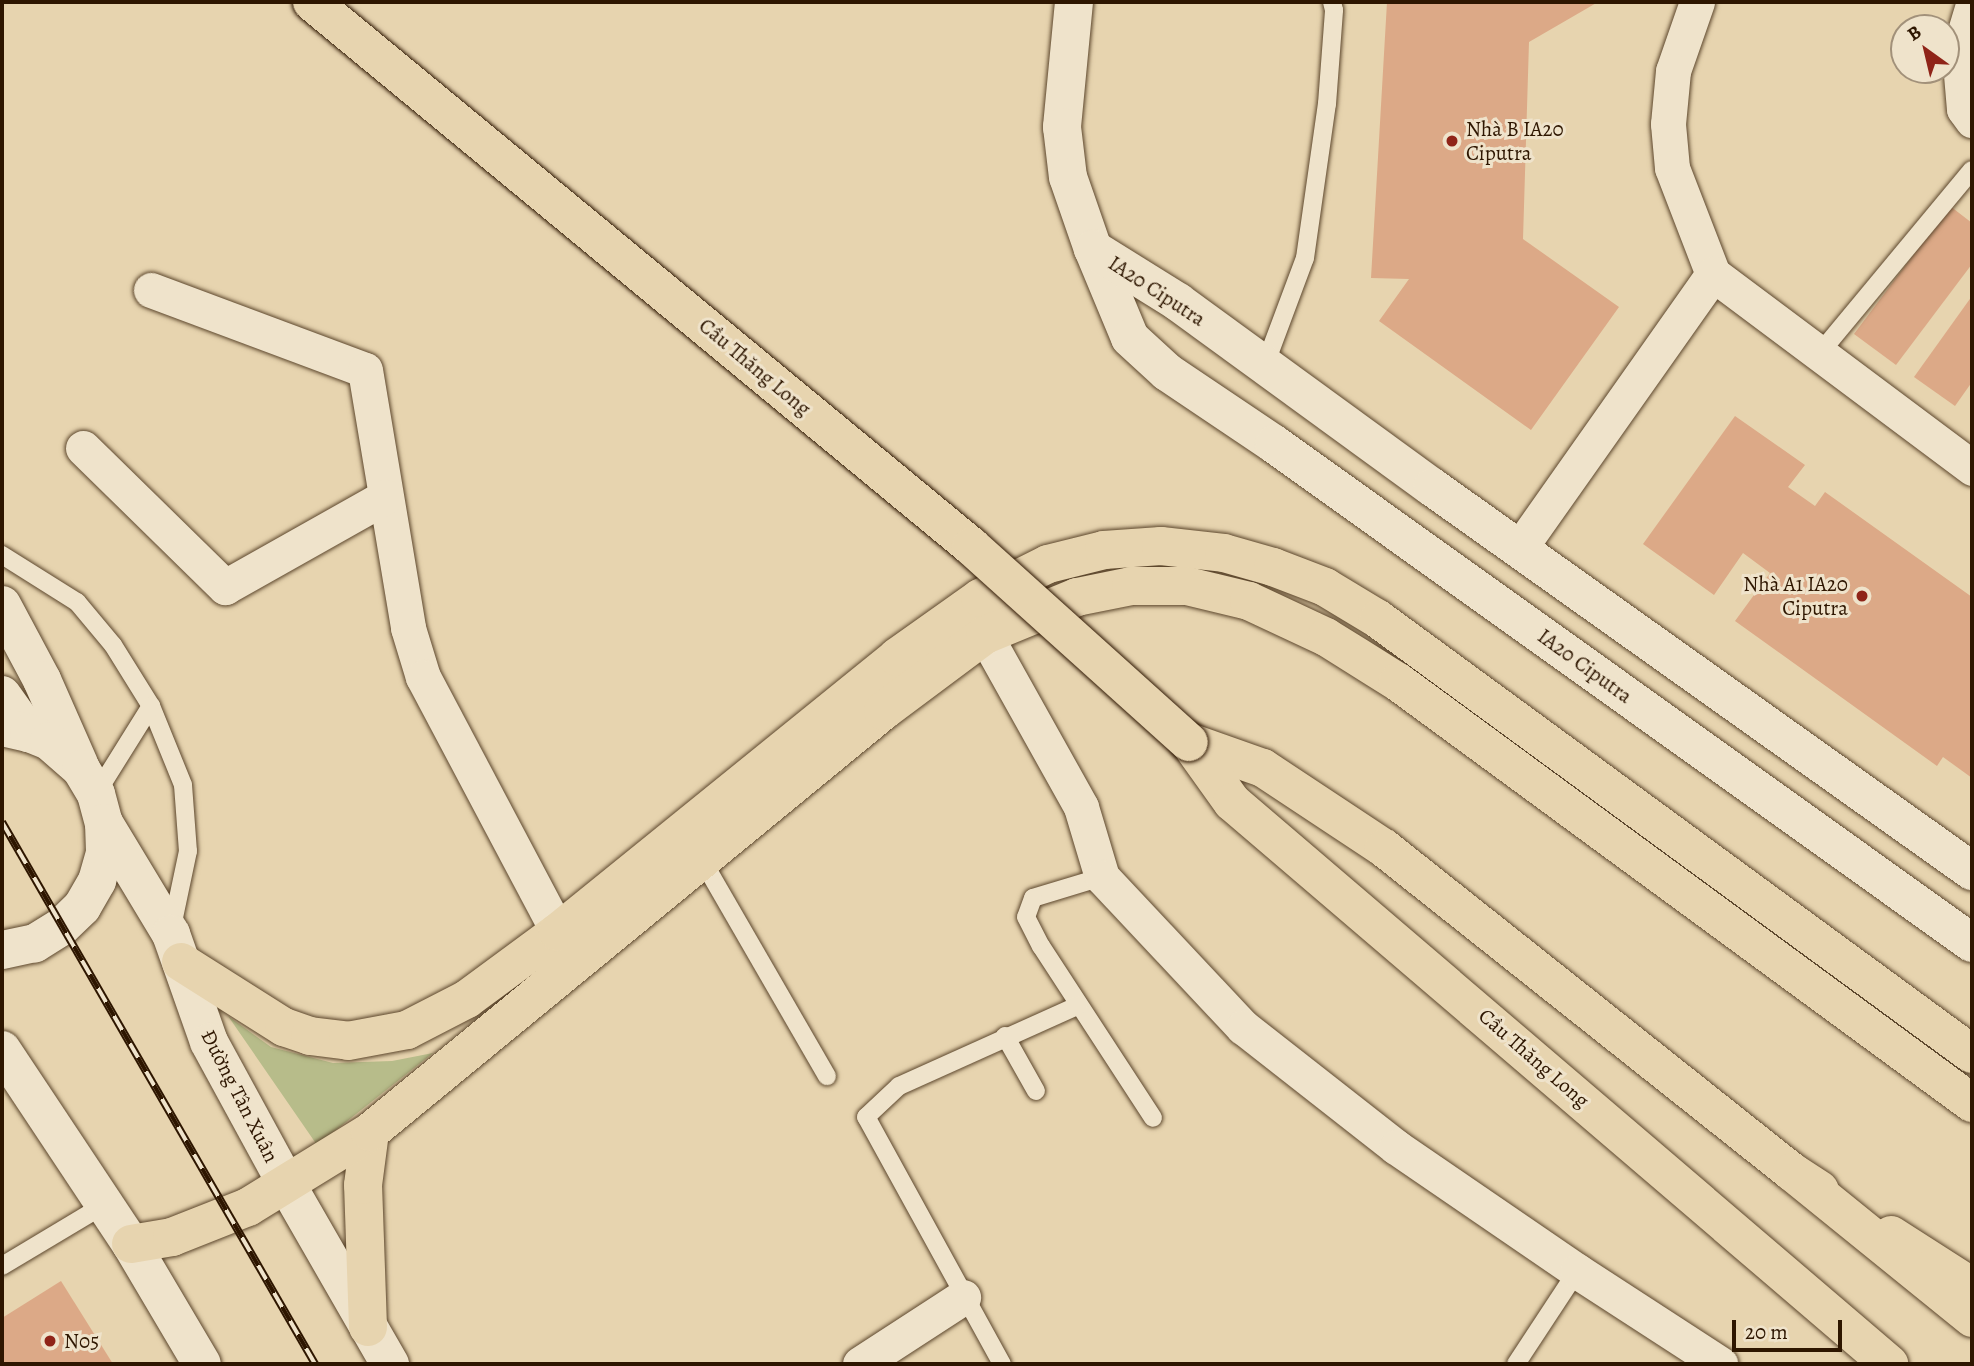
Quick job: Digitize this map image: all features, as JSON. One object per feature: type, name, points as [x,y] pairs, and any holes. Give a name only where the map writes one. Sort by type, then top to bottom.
[{"type":"main road","name":"Cầu Thăng Long","points":[[312,2],[971,546],[1189,743],[1232,802],[1889,1364]]},
{"type":"main road","points":[[176,948],[284,1027],[310,1035],[348,1041],[407,1030],[467,999],[558,932],[897,657],[980,598],[1048,564],[1104,550],[1161,545],[1224,553],[1273,567],[1325,587],[1378,619],[1972,1054]]},
{"type":"main road","points":[[131,1244],[172,1237],[213,1223],[287,1185],[370,1132],[701,858],[883,711],[985,635],[1077,597],[1131,586],[1187,586],[1249,601],[1304,627],[1398,682],[1972,1103]]},
{"type":"main road","name":"Cầu Thăng Long","points":[[1189,743],[1263,768],[1384,848],[1792,1172]]},
{"type":"main road","points":[[369,1327],[363,1185],[370,1132]]},
{"type":"main road","points":[[1792,1172],[1972,1287]]},
{"type":"main road","points":[[1792,1172],[1972,1318]]},
{"type":"street","points":[[1074,2],[1062,127],[1068,177],[1093,249]]},
{"type":"street","points":[[1697,2],[1673,71],[1668,124],[1672,169],[1713,274],[1972,468]]},
{"type":"street","points":[[1972,8],[1959,51],[1964,108],[1972,120]]},
{"type":"street","name":"IA20 Ciputra","points":[[1093,249],[1178,302],[1519,549],[1972,871]]},
{"type":"street","name":"IA20 Ciputra","points":[[1093,249],[1130,338],[1167,372],[1274,444],[1972,943]]},
{"type":"street","points":[[1519,549],[1713,274]]},
{"type":"street","points":[[151,290],[365,370],[408,628],[423,677],[443,720],[558,932]]},
{"type":"street","points":[[83,448],[225,587],[385,497]]},
{"type":"street","name":"Đường Tân Xuân","points":[[2,605],[41,680],[94,795],[176,948],[209,1042],[390,1364]]},
{"type":"street","points":[[985,635],[1081,807],[1102,877],[1243,1027],[1396,1147],[1577,1271],[1720,1364]]},
{"type":"street","points":[[2,695],[15,730],[49,741],[94,795],[105,853],[97,881],[82,907],[61,928],[36,943],[2,950]]},
{"type":"street","points":[[5,1058],[131,1244],[202,1364]]},
{"type":"street","points":[[860,1364],[962,1297]]},
{"type":"lane","points":[[1265,365],[1305,258],[1327,104],[1334,10],[1332,2]]},
{"type":"lane","points":[[1818,354],[1972,170]]},
{"type":"lane","points":[[2,555],[76,602],[113,645],[151,706],[183,785],[188,851],[176,948]]},
{"type":"lane","points":[[94,795],[151,706]]},
{"type":"lane","points":[[701,858],[827,1076]]},
{"type":"lane","points":[[1102,877],[1032,898],[1026,917],[1079,1005],[1153,1118]]},
{"type":"lane","points":[[1002,1364],[962,1297],[866,1117],[899,1086],[1079,1005]]},
{"type":"lane","points":[[1005,1036],[1036,1091]]},
{"type":"lane","points":[[2,1266],[104,1205]]},
{"type":"lane","points":[[1516,1364],[1577,1271]]},
{"type":"green space","points":[[228,1016],[271,1047],[333,1063],[392,1061],[433,1053],[317,1145]]},
{"type":"building","name":"Nhà B IA20 Ciputra","points":[[1387,2],[1598,2],[1529,42],[1523,239],[1619,307],[1531,430],[1379,321],[1409,279],[1371,278]]},
{"type":"building","points":[[1950,206],[1972,223],[1972,264],[1896,365],[1854,334]]},
{"type":"building","points":[[1972,296],[1972,382],[1955,406],[1914,377]]},
{"type":"building","name":"Nhà A1 IA20 Ciputra","points":[[1735,416],[1805,465],[1788,487],[1815,506],[1825,492],[1972,597],[1972,778],[1943,757],[1937,766],[1735,621],[1770,573],[1743,553],[1714,595],[1643,544]]},
{"type":"building","name":"N05","points":[[61,1281],[113,1364],[2,1364],[2,1318]]},
{"type":"railway","points":[[2,822],[315,1364]]},
{"type":"place","name":"Nhà B IA20 Ciputra","points":[[1452,141]]},
{"type":"place","name":"Nhà A1 IA20 Ciputra","points":[[1862,596]]},
{"type":"place","name":"N05","points":[[50,1341]]}]
